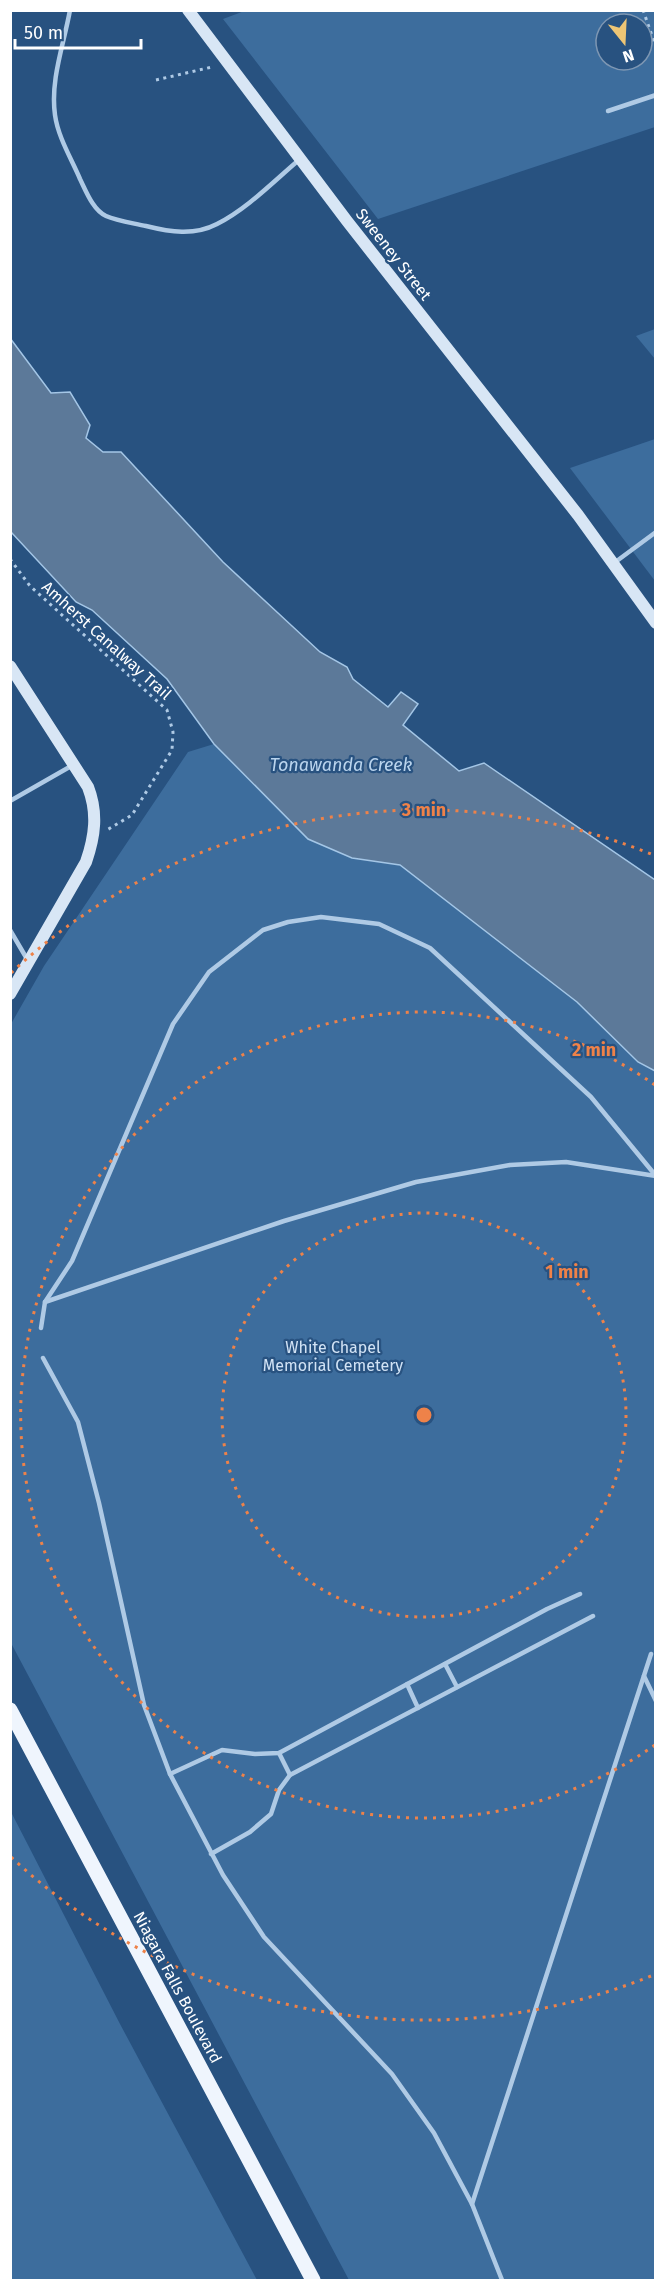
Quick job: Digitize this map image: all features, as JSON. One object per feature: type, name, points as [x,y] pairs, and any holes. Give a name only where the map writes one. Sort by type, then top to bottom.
[{"type":"main road","name":"Niagara Falls Boulevard","points":[[10,1710],[313,2280]]},
{"type":"street","name":"Sweeney Street","points":[[188,10],[300,159],[578,515],[656,623]]},
{"type":"street","points":[[10,666],[83,778],[94,806],[95,820],[90,849],[79,875],[10,994]]},
{"type":"lane","points":[[70,10],[55,88],[55,114],[60,134],[86,192],[96,208],[105,216],[184,233],[202,230],[236,212],[300,159]]},
{"type":"lane","points":[[608,111],[656,95]]},
{"type":"lane","points":[[612,564],[656,532]]},
{"type":"lane","points":[[10,801],[74,764]]},
{"type":"lane","points":[[41,1328],[45,1302],[72,1261],[173,1024],[209,972],[263,930],[288,922],[321,917],[379,924],[430,948],[591,1097],[656,1176]]},
{"type":"lane","points":[[10,930],[28,962]]},
{"type":"lane","points":[[45,1302],[284,1221],[416,1182],[510,1165],[566,1162],[656,1176]]},
{"type":"lane","points":[[43,1358],[78,1422],[99,1503],[144,1705],[170,1773],[223,1875],[264,1937],[392,2074],[434,2133],[472,2204],[502,2280]]},
{"type":"lane","points":[[170,1773],[222,1750],[279,1754],[547,1609],[580,1594]]},
{"type":"lane","points":[[212,1854],[250,1832],[271,1814],[279,1791],[290,1775],[593,1616]]},
{"type":"lane","points":[[472,2204],[651,1654]]},
{"type":"lane","points":[[445,1664],[458,1687]]},
{"type":"lane","points":[[644,1676],[656,1701]]},
{"type":"lane","points":[[407,1684],[418,1708]]},
{"type":"lane","points":[[279,1754],[290,1775]]},
{"type":"path","points":[[643,10],[656,47]]},
{"type":"path","points":[[156,80],[214,67]]},
{"type":"path","name":"Amherst Canalway Trail","points":[[10,559],[30,586],[167,710],[173,732],[172,750],[132,815],[110,829]]},
{"type":"green space","points":[[247,10],[655,11],[655,127],[378,219],[223,19]]},
{"type":"green space","points":[[656,329],[655,359],[636,336]]},
{"type":"green space","points":[[655,439],[655,581],[570,468]]},
{"type":"green space","name":"White Chapel Memorial Cemetery","points":[[214,744],[248,777],[352,858],[400,865],[577,1002],[638,1062],[655,1071],[655,2280],[349,2280],[11,1643],[11,1024],[44,966],[188,752]]},
{"type":"green space","points":[[10,1810],[120,2024],[257,2280],[11,2280]]},
{"type":"water","name":"Tonawanda Creek","points":[[10,338],[51,393],[70,392],[90,425],[86,438],[103,452],[121,452],[223,562],[320,652],[347,667],[353,679],[388,707],[401,692],[418,704],[403,725],[459,771],[484,763],[655,880],[655,1071],[638,1062],[577,1002],[400,865],[352,858],[308,839],[214,744],[167,679],[92,610],[76,602],[11,532]]}]
